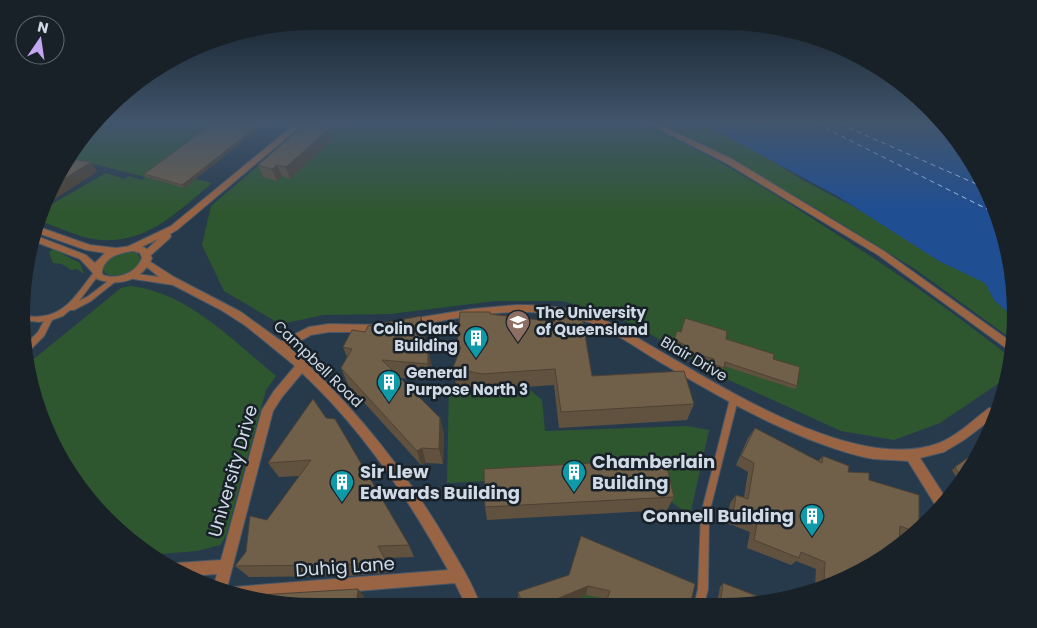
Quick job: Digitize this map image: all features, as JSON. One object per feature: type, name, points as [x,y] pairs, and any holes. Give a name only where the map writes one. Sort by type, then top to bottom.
[{"type":"street","points":[[40,240],[83,257],[100,278],[113,281],[130,276],[174,228],[264,153]]},
{"type":"street","points":[[712,153],[881,253],[1005,344]]},
{"type":"street","points":[[42,232],[89,248],[116,251],[132,248],[174,228]]},
{"type":"street","name":"Campbell Road","points":[[132,248],[139,248],[146,258],[172,282]]},
{"type":"street","points":[[97,272],[102,260],[116,251]]},
{"type":"street","name":"Campbell Road","points":[[130,276],[172,282],[223,305],[251,324],[301,366],[328,392],[370,440],[425,517],[470,598]]},
{"type":"street","name":"Blair Drive","points":[[280,347],[309,331],[328,328],[393,327],[442,317],[494,312],[561,311],[604,325],[734,399],[775,420],[836,444],[875,453],[912,456],[940,448],[988,415]]},
{"type":"street","name":"University Drive","points":[[222,583],[268,410],[278,394],[301,366]]},
{"type":"street","points":[[912,456],[938,500]]},
{"type":"street","points":[[188,569],[226,566]]},
{"type":"street","name":"Duhig Lane","points":[[256,592],[459,576]]},
{"type":"lane","points":[[70,308],[82,296],[97,272]]},
{"type":"lane","points":[[30,318],[49,318],[89,299],[113,281]]},
{"type":"lane","points":[[32,343],[41,334],[49,318]]},
{"type":"lane","points":[[700,598],[703,589],[705,514],[734,399]]},
{"type":"green space","points":[[80,153],[178,153],[146,177],[184,188],[196,179],[212,183],[154,228],[122,239],[104,240],[84,237],[45,223],[53,204],[106,173],[124,179],[129,176],[142,180],[145,177],[76,159]]},
{"type":"green space","points":[[273,153],[702,153],[760,185],[805,213],[897,274],[966,323],[1005,353],[1002,369],[998,384],[940,423],[894,440],[841,431],[718,375],[637,326],[603,312],[562,301],[495,301],[390,314],[323,315],[286,323],[275,321],[224,291],[202,245],[211,206]]},
{"type":"green space","points":[[718,153],[760,153],[801,179],[871,216],[939,261],[986,283],[994,300],[1007,311],[1006,335],[915,269],[740,164]]},
{"type":"green space","points":[[53,249],[80,263],[84,274],[77,269],[71,270],[62,264],[53,263],[49,252]]},
{"type":"green space","points":[[137,253],[141,259],[135,268],[126,274],[115,276],[105,273],[103,269],[111,258],[119,254]]},
{"type":"green space","points":[[130,286],[151,290],[190,308],[209,320],[276,376],[266,390],[226,536],[220,545],[197,551],[162,554],[127,528],[100,501],[78,472],[59,440],[45,405],[33,359],[121,288]]},
{"type":"green space","points":[[449,386],[481,392],[530,390],[542,400],[545,431],[687,426],[709,430],[690,516],[669,500],[660,473],[447,483]]},
{"type":"green space","points":[[586,595],[601,598],[578,598]]},
{"type":"water","points":[[758,153],[957,153],[978,188],[992,223],[1002,259],[1007,311],[994,300],[985,283],[939,261],[837,196]]},
{"type":"building","points":[[172,153],[223,153],[182,185],[144,174]]},
{"type":"building","points":[[271,153],[301,153],[286,167],[277,165],[272,169],[258,165]]},
{"type":"building","points":[[76,160],[91,162],[64,179]]},
{"type":"building","points":[[460,312],[490,312],[490,314],[555,322],[555,318],[582,317],[592,376],[684,371],[694,404],[561,412],[555,369],[482,374],[453,368],[461,347],[457,347]]},
{"type":"building","name":"General Purpose North 3","points":[[421,316],[421,329],[426,349],[428,350],[428,364],[382,360],[440,418],[439,449],[422,448],[417,451],[341,368],[352,349],[343,347],[352,330],[365,332],[368,326]]},
{"type":"building","points":[[685,318],[727,331],[726,339],[774,354],[773,359],[800,367],[797,386],[725,362],[724,368],[713,364],[714,359],[683,350],[685,345],[674,340],[677,331],[681,332]]},
{"type":"building","name":"Sir Llew Edwards Building","points":[[313,399],[326,418],[335,419],[409,545],[378,546],[386,561],[340,565],[235,566],[246,552],[250,516],[267,520],[311,460],[268,463]]},
{"type":"building","points":[[755,428],[822,463],[823,456],[849,466],[848,472],[869,473],[869,480],[919,495],[919,520],[908,529],[900,526],[899,536],[881,550],[849,569],[824,579],[825,562],[801,552],[799,558],[754,540],[757,524],[733,515],[736,495],[748,499],[754,463],[741,456]]},
{"type":"building","points":[[968,458],[958,473],[955,467]]},
{"type":"building","name":"Chamberlain Building","points":[[665,459],[674,497],[485,507],[484,469]]},
{"type":"building","points":[[581,536],[695,584],[692,598],[608,598],[610,591],[588,586],[559,598],[520,598],[518,592],[569,575]]},
{"type":"building","points":[[723,583],[757,596],[723,598],[721,598]]},
{"type":"building","points":[[358,589],[357,598],[314,598],[268,594]]},
{"type":"ferry route","points":[[876,153],[986,209]]},
{"type":"ferry route","points":[[907,153],[976,184]]},
{"type":"place","name":"The University of Queensland","points":[[518,343]]},
{"type":"place","name":"Colin Clark Building","points":[[476,359]]},
{"type":"place","name":"General Purpose North 3","points":[[389,403]]},
{"type":"place","name":"Chamberlain Building","points":[[574,493]]},
{"type":"place","name":"Sir Llew Edwards Building","points":[[342,503]]},
{"type":"place","name":"Connell Building","points":[[812,537]]}]
